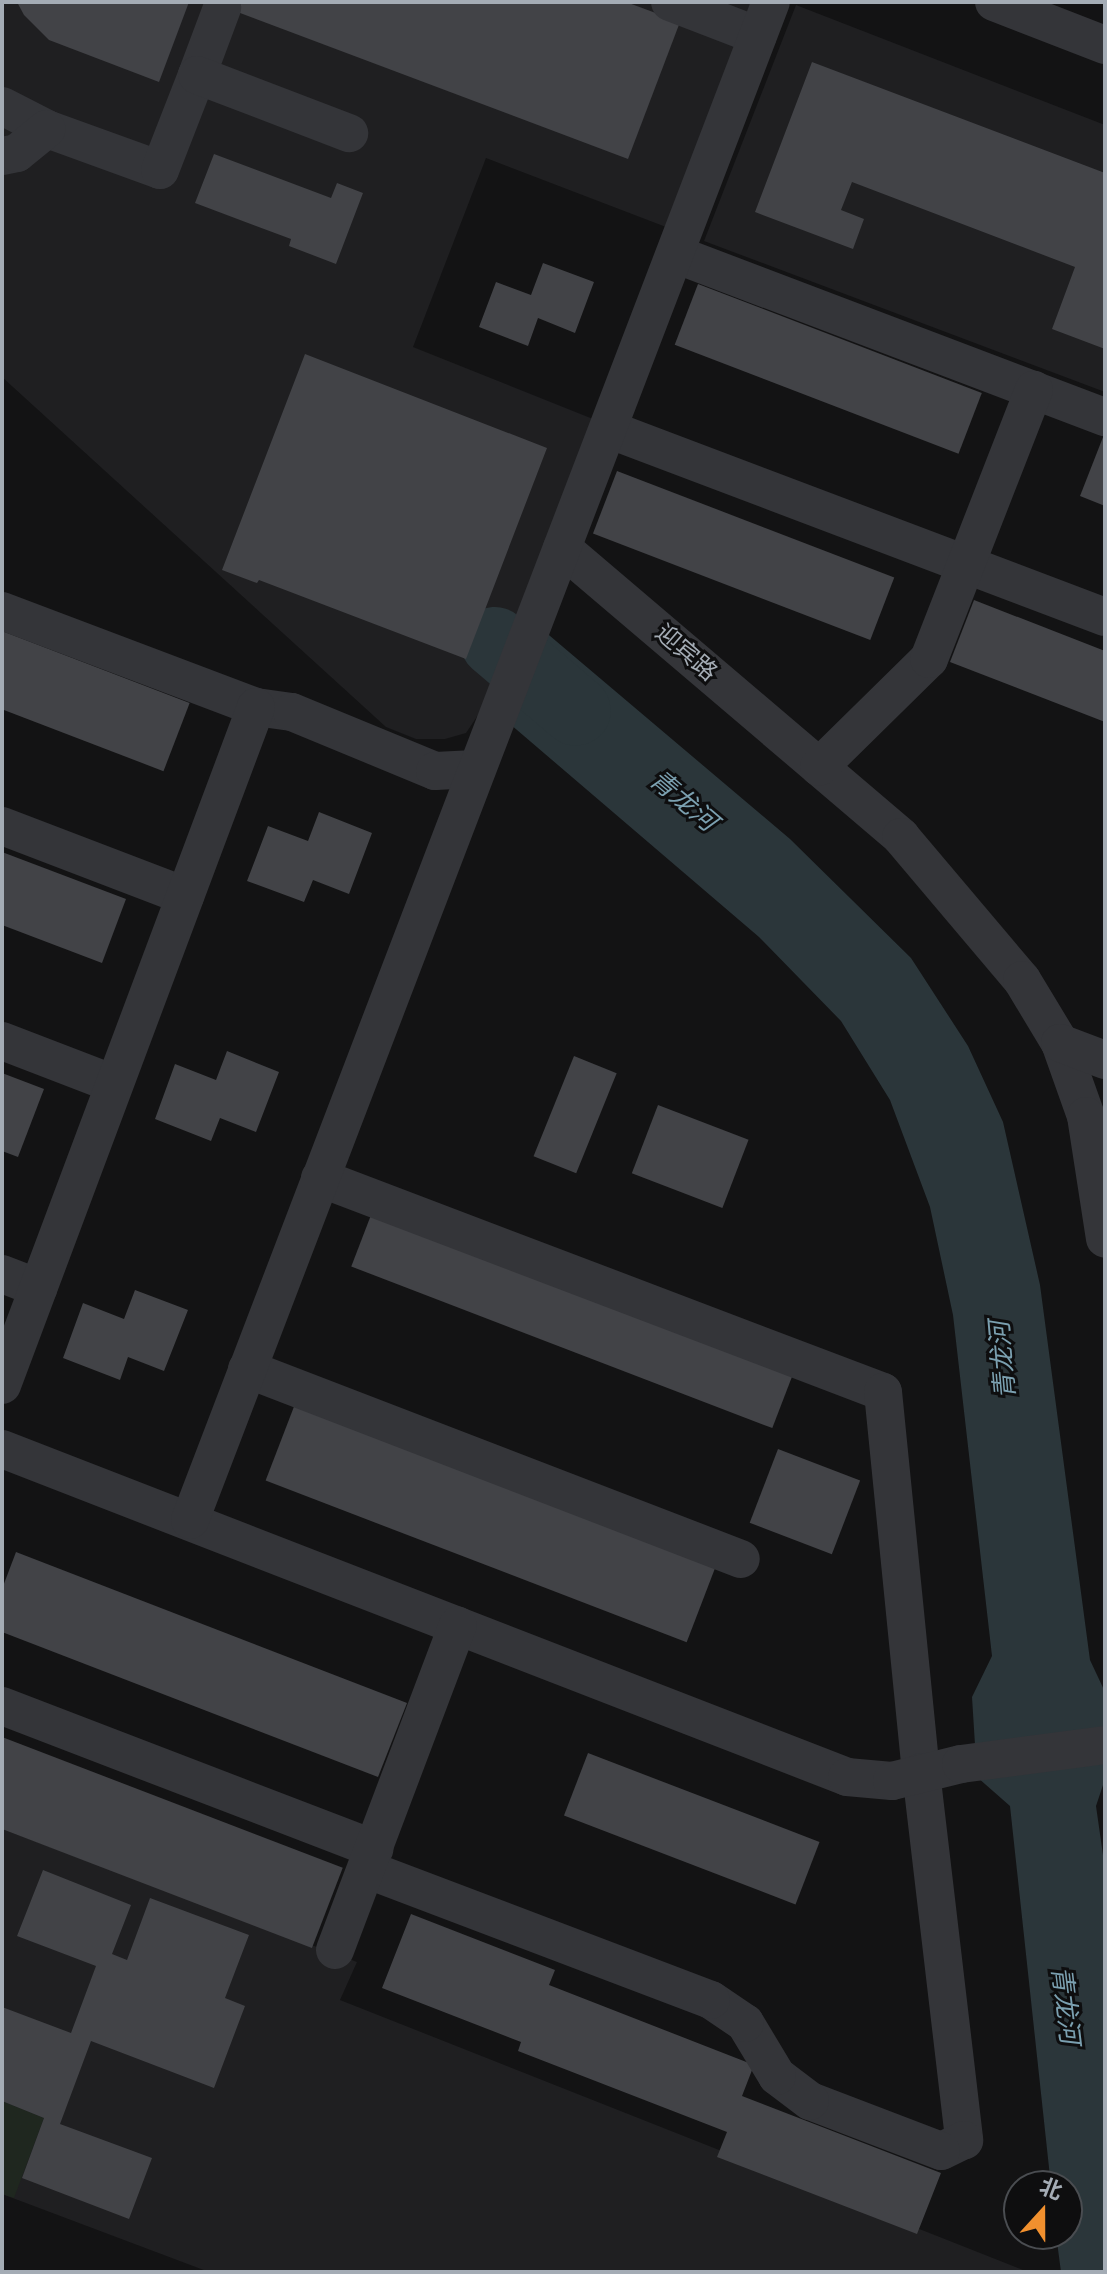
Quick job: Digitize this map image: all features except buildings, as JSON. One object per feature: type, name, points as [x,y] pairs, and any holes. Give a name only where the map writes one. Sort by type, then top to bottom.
[{"type":"street","points":[[190,1520],[764,19],[670,2]]},
{"type":"street","points":[[994,2],[1105,45]]},
{"type":"street","points":[[2,106],[47,129],[160,170],[222,8]]},
{"type":"street","points":[[197,75],[349,133]]},
{"type":"street","points":[[2,156],[17,153],[47,129]]},
{"type":"street","points":[[675,254],[1105,417]]},
{"type":"street","points":[[819,767],[929,659],[1034,390]]},
{"type":"street","points":[[608,429],[1105,617]]},
{"type":"street","name":"迎宾路","points":[[562,548],[901,837],[971,916],[1022,980],[1060,1043],[1086,1116],[1105,1239]]},
{"type":"street","points":[[2,611],[256,707],[292,712],[435,771],[480,757]]},
{"type":"street","points":[[2,1385],[256,707]]},
{"type":"street","points":[[2,826],[185,896]]},
{"type":"street","points":[[2,1041],[114,1084]]},
{"type":"street","points":[[1060,1043],[1105,1060]]},
{"type":"street","points":[[2,1706],[711,2000],[745,2023],[777,2076],[810,2101],[941,2151],[964,2140],[921,1772],[883,1392],[320,1178]]},
{"type":"street","points":[[2,1274],[38,1288]]},
{"type":"street","points":[[247,1369],[741,1559]]},
{"type":"street","points":[[4,1455],[190,1520],[847,1777],[892,1781],[961,1764],[1105,1745]]},
{"type":"street","points":[[335,1950],[458,1625]]},
{"type":"shaded area","points":[[2,2],[751,2],[666,227],[486,158],[413,347],[593,419],[484,706],[466,733],[445,739],[416,739],[386,727],[2,377]]},
{"type":"shaded area","points":[[796,5],[1105,125],[1105,392],[704,241]]},
{"type":"shaded area","points":[[2,1829],[357,1962],[340,2000],[1028,2272],[209,2272],[2,2194]]},
{"type":"shaded area","points":[[2,2101],[44,2118],[14,2198],[2,2194]]},
{"type":"water","points":[[543,630],[790,839],[911,958],[968,1046],[1003,1122],[1040,1285],[1090,1660],[1105,1692],[1105,1779],[1096,1806],[1105,1869],[1105,2272],[1061,2272],[1058,2250],[1083,2250],[1083,2170],[1049,2170],[1010,1806],[977,1777],[972,1697],[992,1656],[953,1315],[930,1207],[890,1100],[841,1021],[759,937],[510,724]]},
{"type":"waterway","name":"青龙河","points":[[495,642],[576,711]]}]
